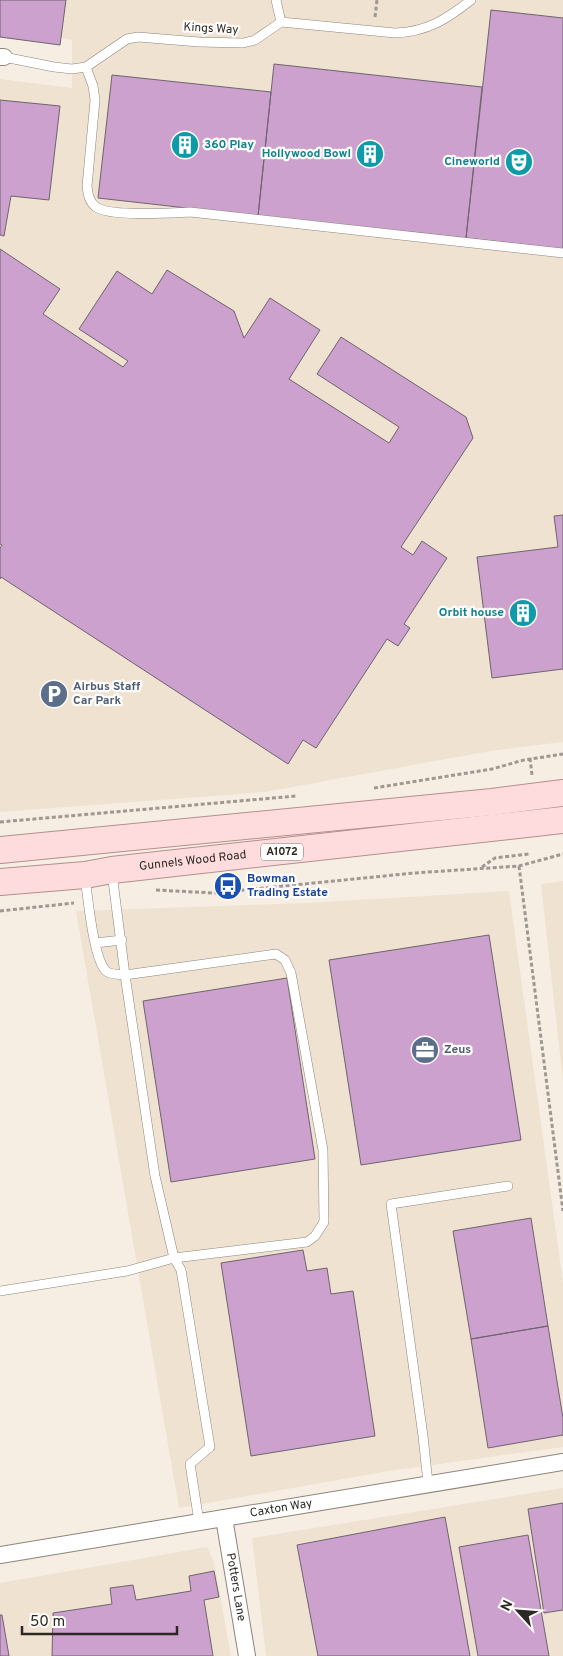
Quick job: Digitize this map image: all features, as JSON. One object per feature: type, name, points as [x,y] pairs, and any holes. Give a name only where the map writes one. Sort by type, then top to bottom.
[{"type":"main road","points":[[0,850],[492,802],[563,793]]},
{"type":"main road","name":"Gunnels Wood Road","points":[[0,882],[85,875],[112,870],[563,820]]},
{"type":"street","name":"Caxton Way","points":[[0,1555],[563,1462]]},
{"type":"street","name":"Potters Lane","points":[[224,1518],[247,1656]]},
{"type":"lane","points":[[276,0],[281,22],[373,32],[411,33],[430,27],[453,14],[471,0]]},
{"type":"lane","name":"Kings Way","points":[[86,67],[127,39],[138,37],[243,44],[255,40],[281,22]]},
{"type":"lane","points":[[2,57],[54,67],[72,69],[86,67],[93,86],[95,100],[87,186],[89,198],[96,207],[106,211],[128,213],[190,212],[563,253]]},
{"type":"lane","points":[[112,870],[125,975],[155,1176],[174,1258],[181,1270],[210,1446],[190,1464],[199,1522]]},
{"type":"lane","points":[[0,1291],[127,1272],[174,1258],[307,1242],[315,1236],[324,1222],[322,1140],[291,974],[285,960],[276,954],[125,975],[109,973],[105,969],[95,943],[85,875]]},
{"type":"lane","points":[[95,943],[122,940]]},
{"type":"lane","points":[[428,1483],[391,1204],[508,1186]]},
{"type":"path","points":[[368,789],[492,769],[530,758],[563,754]]},
{"type":"path","points":[[530,758],[533,780]]},
{"type":"path","points":[[0,822],[298,795]]},
{"type":"path","points":[[481,868],[496,858],[529,854]]},
{"type":"path","points":[[116,896],[148,890],[214,893],[519,866],[563,854]]},
{"type":"path","points":[[519,866],[563,1212]]},
{"type":"path","points":[[0,911],[88,901]]},
{"type":"shaded area","points":[[0,0],[563,0],[563,742],[490,751],[265,792],[0,812],[0,79],[72,88],[72,40],[0,28]]},
{"type":"shaded area","points":[[563,881],[563,1081],[541,884]]},
{"type":"shaded area","points":[[509,891],[563,1283],[563,1447],[389,1471],[179,1508],[76,911],[306,903]]},
{"type":"shaded area","points":[[563,1488],[563,1656],[266,1656],[252,1538]]},
{"type":"shaded area","points":[[207,1547],[214,1562],[231,1656],[0,1656],[0,1583]]},
{"type":"building","points":[[0,0],[66,0],[60,45],[0,37]]},
{"type":"building","name":"Cineworld","points":[[491,10],[563,18],[563,249],[466,238]]},
{"type":"building","name":"Hollywood Bowl","points":[[274,64],[482,87],[466,238],[258,216]]},
{"type":"building","name":"360 Play","points":[[112,75],[271,92],[258,216],[98,198]]},
{"type":"building","points":[[0,100],[60,106],[49,200],[11,196],[4,236],[0,235]]},
{"type":"building","points":[[0,249],[60,289],[43,314],[123,367],[128,361],[79,329],[117,271],[152,294],[167,270],[234,311],[244,338],[270,298],[320,330],[289,379],[389,443],[399,427],[317,374],[341,337],[466,417],[473,438],[401,547],[413,555],[422,541],[447,558],[404,624],[410,628],[398,646],[387,639],[316,748],[303,740],[288,764],[1,577],[0,579],[0,548],[2,545],[0,544]]},
{"type":"building","name":"Orbit house","points":[[563,515],[563,669],[492,678],[477,557],[558,547],[554,516]]},
{"type":"building","name":"Zeus","points":[[489,935],[521,1140],[361,1165],[329,960]]},
{"type":"building","points":[[287,978],[315,1159],[171,1182],[143,1001]]},
{"type":"building","points":[[531,1218],[548,1326],[471,1339],[453,1231]]},
{"type":"building","points":[[303,1250],[307,1271],[327,1268],[331,1294],[353,1291],[375,1436],[251,1456],[221,1263]]},
{"type":"building","points":[[548,1326],[563,1418],[563,1435],[488,1448],[471,1339]]},
{"type":"building","points":[[563,1503],[563,1610],[544,1613],[528,1509]]},
{"type":"building","points":[[445,1517],[470,1656],[318,1656],[297,1545]]},
{"type":"building","points":[[528,1535],[549,1656],[478,1656],[459,1547]]},
{"type":"building","points":[[214,1571],[219,1597],[204,1600],[213,1656],[52,1656],[53,1613],[112,1604],[110,1588],[133,1585],[136,1600],[191,1591],[189,1576]]},
{"type":"building","points":[[0,1615],[2,1615],[9,1656],[0,1656]]},
{"type":"place","name":"360 Play","points":[[185,145]]},
{"type":"place","name":"Hollywood Bowl","points":[[370,154]]},
{"type":"place","name":"Cineworld","points":[[519,162]]},
{"type":"place","name":"Orbit house","points":[[523,613]]},
{"type":"place","name":"Airbus Staff Car Park","points":[[54,694]]},
{"type":"place","name":"Bowman Trading Estate","points":[[228,886]]},
{"type":"place","name":"Zeus","points":[[425,1050]]}]
